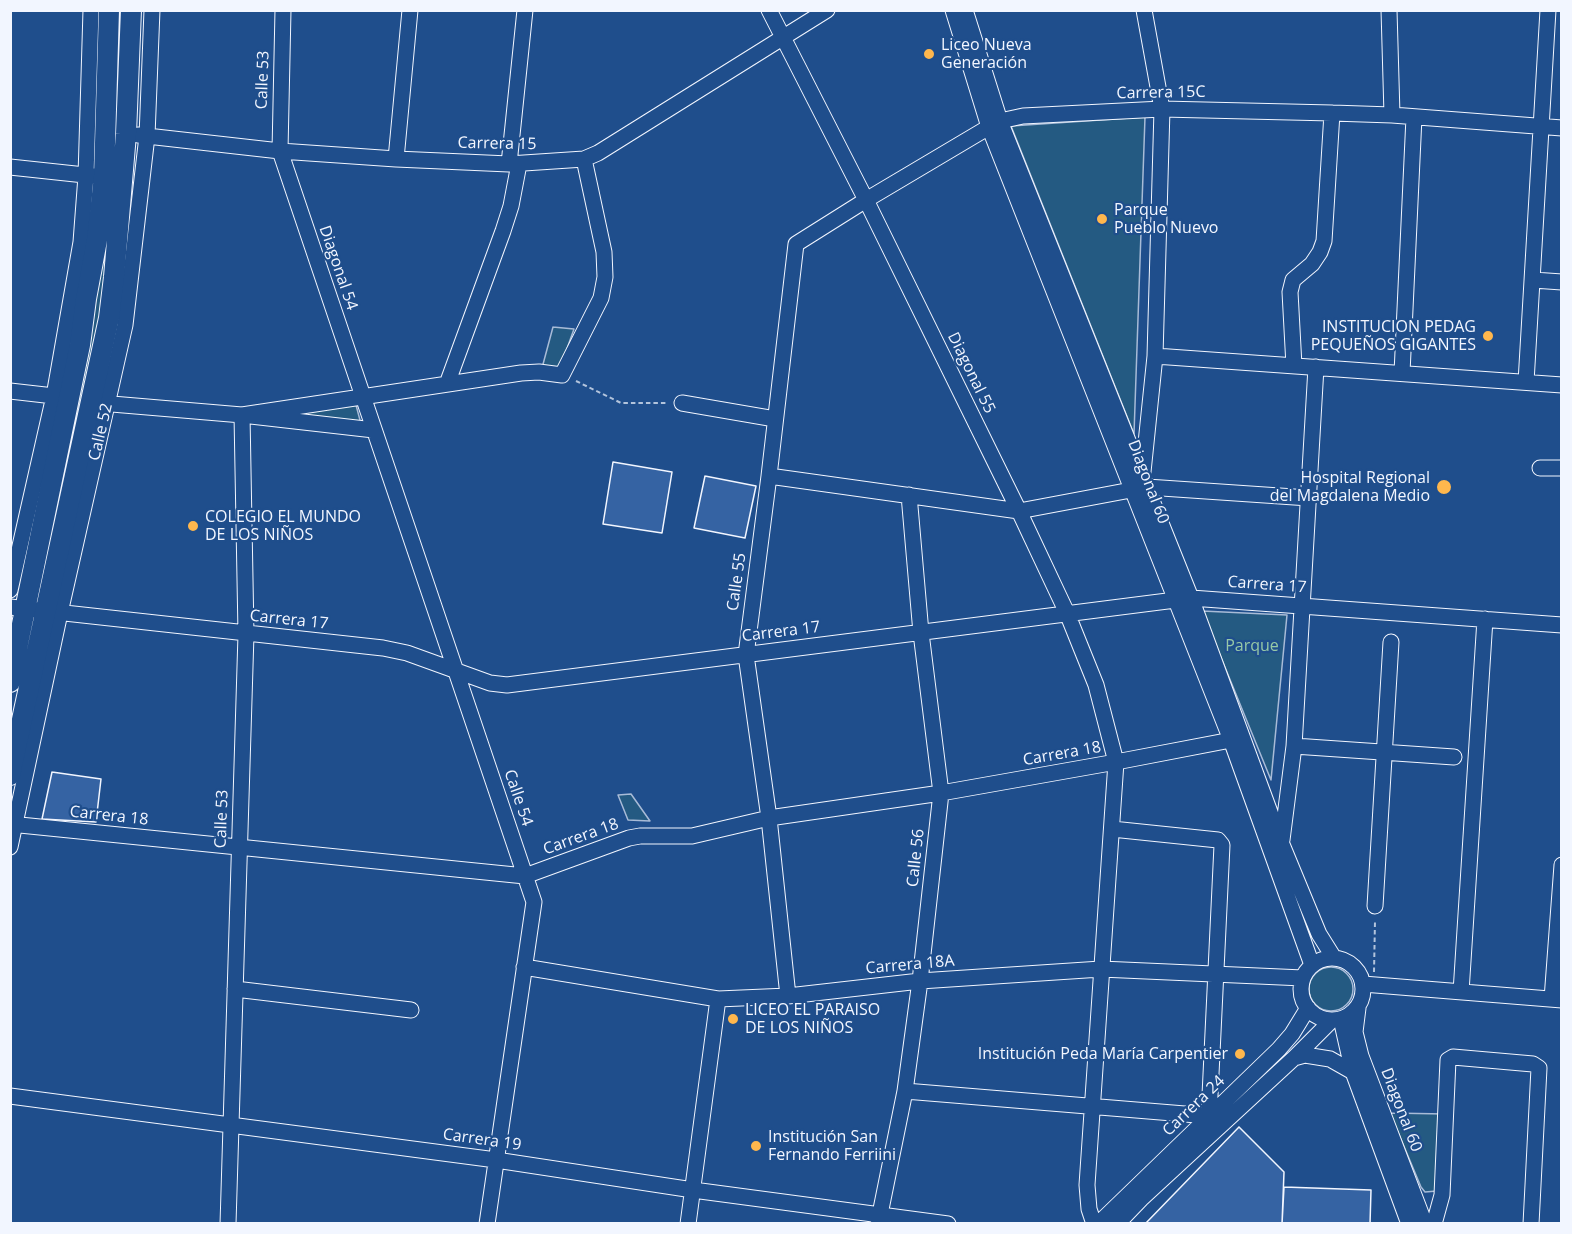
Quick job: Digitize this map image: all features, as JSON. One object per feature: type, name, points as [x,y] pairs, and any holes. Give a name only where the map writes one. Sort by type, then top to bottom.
[{"type":"main road","name":"Calle 52","points":[[10,775],[35,610],[97,240],[95,176],[109,10]]},
{"type":"main road","name":"Calle 52","points":[[10,682],[100,403],[105,337],[114,277],[126,134],[131,10]]},
{"type":"street","name":"Calle 52","points":[[10,590],[54,396],[95,176],[91,10]]},
{"type":"street","name":"Calle 52","points":[[100,403],[125,325],[147,136],[152,10]]},
{"type":"street","name":"Calle 53","points":[[280,151],[283,10]]},
{"type":"street","points":[[396,159],[410,10]]},
{"type":"street","points":[[447,384],[511,206],[525,10]]},
{"type":"street","name":"Diagonal 55","points":[[769,10],[866,200],[1019,511],[1067,612],[1096,685],[1116,762],[1087,1185],[1089,1209],[1096,1224]]},
{"type":"street","name":"Carrera 15","points":[[126,134],[280,151],[396,159],[514,164],[584,159],[598,153],[827,10]]},
{"type":"street","name":"Diagonal 60","points":[[953,10],[995,124],[1141,484],[1191,598],[1281,842],[1319,934],[1334,958]]},
{"type":"street","name":"Diagonal 60","points":[[965,10],[995,124]]},
{"type":"street","points":[[1141,484],[1155,356],[1162,109],[1144,10]]},
{"type":"street","points":[[1389,10],[1392,115]]},
{"type":"street","points":[[1526,382],[1543,127],[1548,10]]},
{"type":"street","name":"Carrera 15C","points":[[796,244],[995,124],[1023,116],[1162,109],[1392,115],[1562,128]]},
{"type":"street","points":[[1294,366],[1290,292],[1293,280],[1312,264],[1324,241],[1332,113]]},
{"type":"street","points":[[1402,373],[1414,117]]},
{"type":"street","name":"Diagonal 54","points":[[280,151],[363,397]]},
{"type":"street","points":[[242,415],[521,373],[539,372],[562,375],[601,298],[605,277],[604,252],[584,159]]},
{"type":"street","points":[[10,167],[95,176]]},
{"type":"street","name":"Calle 55","points":[[788,996],[769,819],[746,655],[796,244]]},
{"type":"street","points":[[1533,280],[1562,282]]},
{"type":"street","points":[[1155,356],[1562,385]]},
{"type":"street","points":[[1281,842],[1294,746],[1316,367]]},
{"type":"street","points":[[10,391],[54,396]]},
{"type":"street","name":"Calle 54","points":[[363,397],[534,902],[487,1224]]},
{"type":"street","points":[[100,403],[242,415],[374,430]]},
{"type":"street","points":[[682,403],[776,419]]},
{"type":"street","name":"Calle 53","points":[[228,1224],[246,634],[242,415]]},
{"type":"street","points":[[1540,468],[1562,468]]},
{"type":"street","points":[[769,476],[1019,511],[1141,484],[1309,498]]},
{"type":"street","name":"Diagonal 60","points":[[1141,484],[1175,599],[1231,740],[1308,971]]},
{"type":"street","name":"Calle 56","points":[[879,1219],[905,1091],[941,793],[921,633],[909,495]]},
{"type":"street","name":"Carrera 17","points":[[35,610],[383,648],[407,653],[490,683],[507,685],[1191,598],[1562,625]]},
{"type":"street","name":"Calle 52","points":[[10,847],[35,610]]},
{"type":"street","points":[[1461,992],[1485,619]]},
{"type":"street","points":[[1375,906],[1391,642]]},
{"type":"street","name":"Carrera 18","points":[[13,824],[525,876],[629,838],[692,836],[769,819],[941,793],[1231,740]]},
{"type":"street","points":[[1294,746],[1454,757]]},
{"type":"street","points":[[1262,788],[1272,790],[1290,783]]},
{"type":"street","points":[[905,1091],[1209,1116],[1221,846],[1218,840],[1112,829]]},
{"type":"street","points":[[1369,984],[1358,1008],[1347,1017],[1335,1021],[1320,1018],[1308,1008],[1302,998],[1301,988],[1308,971],[1326,958],[1334,958],[1350,964],[1369,984],[1557,1000],[1562,865]]},
{"type":"street","name":"Carrera 18A","points":[[524,967],[718,999],[788,996],[920,981],[1101,969],[1215,975],[1308,971]]},
{"type":"street","points":[[235,989],[411,1010]]},
{"type":"street","points":[[688,1224],[718,999]]},
{"type":"street","name":"Carrera 24","points":[[1096,1224],[1279,1049],[1292,1034],[1308,1008]]},
{"type":"street","name":"Diagonal 60","points":[[1358,1008],[1355,1032],[1361,1056],[1425,1224]]},
{"type":"street","name":"Diagonal 60","points":[[1335,1021],[1409,1224]]},
{"type":"street","name":"Carrera 24","points":[[1117,1224],[1141,1199],[1335,1021]]},
{"type":"street","points":[[1294,1058],[1305,1055],[1330,1059],[1353,1072]]},
{"type":"street","points":[[1434,1224],[1442,1195],[1448,1060],[1453,1057],[1533,1064],[1539,1068],[1531,1224]]},
{"type":"street","name":"Carrera 19","points":[[10,1096],[496,1160],[879,1219],[948,1224]]},
{"type":"street","points":[[1414,1193],[1428,1197],[1442,1195]]},
{"type":"path","points":[[562,375],[621,402],[682,403]]},
{"type":"path","points":[[1369,984],[1375,906]]},
{"type":"green space","points":[[112,11],[126,11],[124,119],[101,321],[42,606],[32,603],[98,269]]},
{"type":"green space","name":"Parque Pueblo Nuevo","points":[[1145,117],[1134,434],[1011,126]]},
{"type":"green space","points":[[553,327],[574,329],[559,371],[542,368]]},
{"type":"green space","points":[[356,405],[361,424],[283,415]]},
{"type":"green space","name":"Parque","points":[[1202,611],[1287,615],[1271,780]]},
{"type":"green space","points":[[631,794],[650,821],[628,820],[618,795]]},
{"type":"green space","points":[[1331,967],[1346,974],[1353,989],[1346,1004],[1331,1011],[1316,1004],[1309,989],[1316,974]]},
{"type":"green space","points":[[1390,1113],[1445,1114],[1437,1191],[1425,1192],[1421,1187]]},
{"type":"building","points":[[613,462],[672,472],[662,533],[603,524]]},
{"type":"building","points":[[705,476],[756,486],[745,538],[694,528]]},
{"type":"building","points":[[52,772],[101,779],[96,822],[42,819]]},
{"type":"building","points":[[1239,1127],[1284,1172],[1282,1224],[1145,1224]]},
{"type":"building","points":[[1284,1187],[1371,1190],[1370,1224],[1282,1224]]},
{"type":"place","name":"Liceo Nueva Generación","points":[[929,54]]},
{"type":"place","name":"Parque Pueblo Nuevo","points":[[1102,219]]},
{"type":"place","name":"INSTITUCION PEDAG PEQUEÑOS GIGANTES","points":[[1488,336]]},
{"type":"place","name":"Hospital Regional del Magdalena Medio","points":[[1444,487]]},
{"type":"place","name":"COLEGIO EL MUNDO DE LOS NIÑOS","points":[[193,526]]},
{"type":"place","name":"LICEO EL PARAISO DE LOS NIÑOS","points":[[733,1019]]},
{"type":"place","name":"Institución Peda María Carpentier","points":[[1240,1054]]},
{"type":"place","name":"Institución San Fernando Ferriini","points":[[756,1146]]}]
